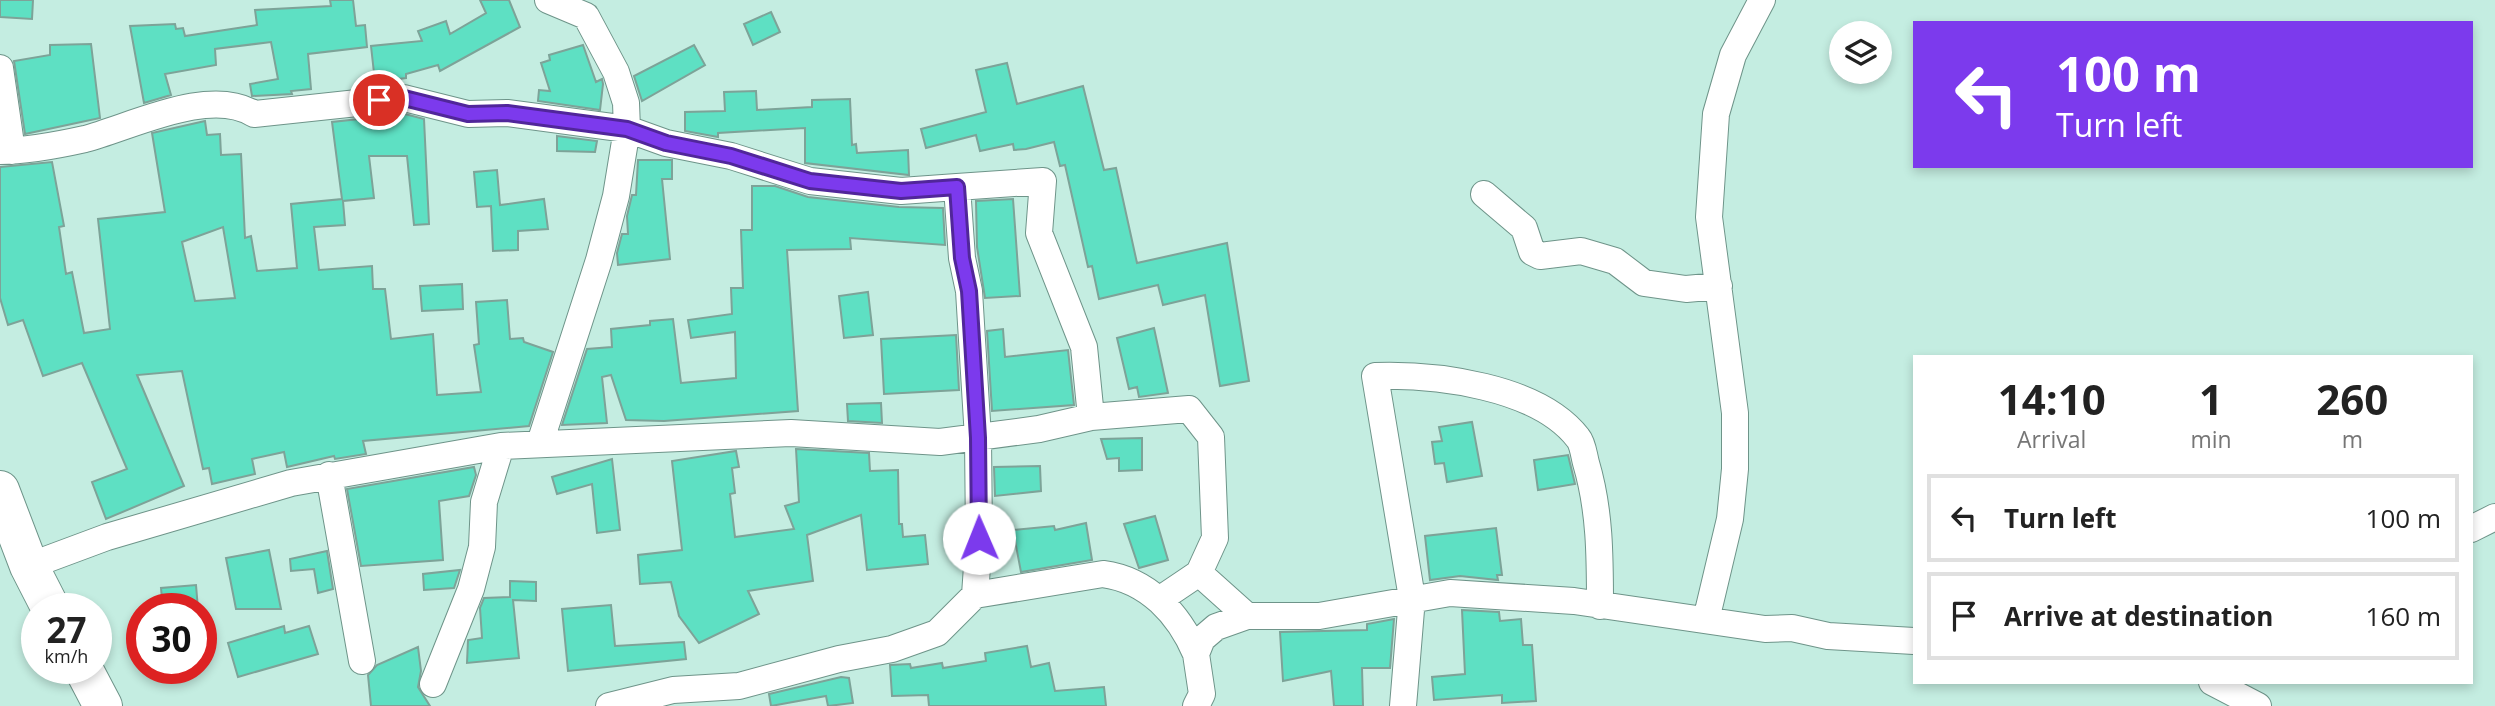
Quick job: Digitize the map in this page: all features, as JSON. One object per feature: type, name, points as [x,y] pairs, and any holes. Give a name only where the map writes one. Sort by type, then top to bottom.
[{"type":"highway","points":[[0,490],[29,566],[43,593]]},
{"type":"highway","points":[[91,684],[103,706]]},
{"type":"street","points":[[540,443],[599,260],[616,196],[627,129],[625,103],[616,72],[586,16],[548,0]]},
{"type":"street","points":[[1706,620],[1730,519],[1735,469],[1735,413],[1709,217],[1716,114],[1733,55],[1762,0]]},
{"type":"street","points":[[0,68],[6,151],[85,139],[177,108],[238,104],[254,114],[404,98],[468,114],[507,113],[627,129],[666,143],[731,156],[810,181],[901,191],[1043,181],[1039,233],[1084,347],[1091,417]]},
{"type":"street","points":[[957,187],[962,258],[969,291],[978,438],[979,538],[975,595]]},
{"type":"street","points":[[1484,194],[1524,228],[1532,251],[1540,256],[1581,251],[1615,261],[1644,283],[1686,289],[1719,286]]},
{"type":"street","points":[[1403,706],[1412,598],[1375,376],[1415,375],[1473,383],[1510,395],[1553,416],[1579,439],[1594,489],[1600,549],[1600,606]]},
{"type":"street","points":[[29,566],[107,537],[291,483],[501,446],[791,433],[940,442],[978,438],[1091,417],[1189,409],[1211,437],[1215,538],[1199,573],[1159,600]]},
{"type":"street","points":[[433,684],[471,589],[482,547],[484,502],[501,446]]},
{"type":"street","points":[[329,475],[362,661]]},
{"type":"street","points":[[2473,528],[2495,517]]},
{"type":"street","points":[[1199,573],[1247,616]]},
{"type":"street","points":[[610,706],[673,690],[739,686],[839,659],[892,649],[937,633],[975,595],[1103,574],[1124,577],[1159,600],[1187,631],[1196,654],[1202,694],[1196,706]]},
{"type":"street","points":[[1196,654],[1202,639],[1216,627],[1247,616],[1319,616],[1450,593],[1600,606],[1765,629],[1792,628],[1828,636],[1913,641]]},
{"type":"street","points":[[2217,684],[2258,706]]},
{"type":"building","points":[[0,0],[33,0],[32,19],[0,17]]},
{"type":"building","points":[[330,0],[353,0],[356,26],[365,25],[367,47],[308,54],[311,89],[291,91],[292,94],[252,96],[250,84],[278,79],[271,42],[215,49],[216,65],[165,74],[171,95],[144,103],[130,26],[175,24],[176,29],[183,28],[185,36],[257,25],[255,10],[331,6]]},
{"type":"building","points":[[480,0],[509,0],[520,27],[440,71],[438,65],[406,74],[406,78],[375,82],[371,46],[422,41],[418,31],[446,21],[450,34],[486,13]]},
{"type":"building","points":[[771,12],[780,32],[753,45],[744,24]]},
{"type":"building","points":[[91,44],[100,118],[25,134],[14,61],[50,55],[50,45]]},
{"type":"building","points":[[583,45],[596,82],[602,79],[600,110],[538,101],[539,90],[550,91],[541,63],[550,60],[549,55]]},
{"type":"building","points":[[694,45],[705,65],[642,101],[634,76]]},
{"type":"building","points":[[1007,63],[1017,104],[1083,86],[1104,170],[1116,168],[1137,263],[1227,243],[1249,381],[1220,386],[1205,295],[1163,305],[1158,285],[1099,299],[1092,266],[1088,267],[1065,165],[1060,166],[1054,142],[1026,149],[1014,150],[1013,144],[980,151],[976,135],[926,148],[921,129],[986,112],[976,70]]},
{"type":"building","points":[[756,91],[757,110],[812,107],[812,100],[850,99],[852,145],[856,144],[857,153],[908,150],[909,175],[805,163],[805,128],[718,133],[718,137],[685,131],[685,112],[725,111],[724,92]]},
{"type":"building","points":[[405,114],[424,119],[429,224],[414,225],[407,156],[369,156],[374,198],[343,201],[345,225],[314,227],[319,270],[372,266],[373,289],[385,289],[391,339],[433,334],[437,395],[481,392],[474,345],[479,344],[476,302],[507,300],[510,339],[523,338],[524,342],[553,352],[529,426],[363,441],[366,454],[335,459],[334,456],[287,467],[284,452],[252,459],[255,474],[212,484],[209,468],[203,469],[182,371],[137,375],[184,486],[106,519],[92,482],[127,469],[82,363],[43,376],[23,320],[8,325],[0,298],[0,167],[52,162],[64,226],[59,227],[66,274],[72,272],[84,333],[110,329],[98,219],[165,212],[152,133],[205,121],[207,135],[220,134],[221,155],[241,154],[245,238],[251,236],[257,271],[297,268],[291,204],[342,199],[332,122]],"holes":[[[223,227],[235,298],[195,301],[182,242]]]},
{"type":"building","points":[[557,136],[597,141],[595,152],[557,151]]},
{"type":"building","points":[[638,160],[672,160],[672,179],[662,179],[670,259],[618,265],[617,253],[622,234],[628,234],[627,216],[632,195],[636,195]]},
{"type":"building","points":[[497,170],[500,205],[544,199],[548,229],[518,231],[518,250],[493,251],[491,206],[477,207],[474,172]]},
{"type":"building","points":[[752,186],[775,186],[808,197],[899,207],[943,208],[945,245],[850,238],[851,249],[787,250],[798,411],[664,421],[626,420],[611,375],[602,377],[607,423],[562,425],[587,349],[612,347],[611,329],[650,325],[650,321],[673,319],[681,383],[736,378],[735,332],[691,338],[688,320],[732,314],[731,288],[743,288],[741,230],[752,230]]},
{"type":"building","points":[[1013,199],[1020,296],[985,298],[977,247],[976,201]]},
{"type":"building","points":[[462,284],[463,309],[422,311],[420,286]]},
{"type":"building","points":[[868,292],[873,335],[844,338],[839,296]]},
{"type":"building","points":[[1154,328],[1168,393],[1139,397],[1137,387],[1129,389],[1117,338]]},
{"type":"building","points":[[1003,329],[1005,357],[1068,350],[1074,405],[992,411],[987,331]]},
{"type":"building","points":[[956,335],[959,390],[884,394],[881,339]]},
{"type":"building","points":[[881,403],[882,423],[848,421],[847,404]]},
{"type":"building","points":[[1472,422],[1482,476],[1447,482],[1444,463],[1435,464],[1432,442],[1442,441],[1439,427]]},
{"type":"building","points":[[1142,438],[1142,470],[1119,471],[1119,458],[1107,459],[1101,439]]},
{"type":"building","points":[[796,449],[869,453],[870,471],[898,470],[899,524],[902,524],[903,537],[925,535],[928,564],[867,570],[861,515],[807,535],[813,581],[748,591],[759,614],[699,643],[679,616],[671,582],[640,584],[638,555],[682,550],[672,461],[736,451],[739,467],[732,468],[735,493],[730,494],[735,537],[794,529],[785,506],[799,502]]},
{"type":"building","points":[[1568,455],[1575,484],[1538,490],[1534,460]]},
{"type":"building","points":[[612,459],[620,530],[597,533],[592,484],[557,494],[552,477]]},
{"type":"building","points":[[1040,466],[1041,491],[995,496],[994,467]]},
{"type":"building","points":[[474,467],[476,475],[469,496],[439,501],[443,560],[361,566],[347,489]]},
{"type":"building","points":[[1155,516],[1168,560],[1139,568],[1124,524]]},
{"type":"building","points":[[1086,523],[1092,560],[1021,572],[1013,530],[1054,526],[1055,530]]},
{"type":"building","points":[[1496,528],[1502,575],[1497,575],[1498,580],[1460,576],[1430,580],[1425,536]]},
{"type":"building","points":[[269,550],[281,609],[236,609],[226,558]]},
{"type":"building","points":[[327,551],[333,589],[318,593],[314,569],[291,571],[290,559]]},
{"type":"building","points":[[460,570],[454,588],[424,590],[423,574]]},
{"type":"building","points":[[510,581],[536,582],[536,601],[513,600],[519,658],[467,663],[468,640],[482,638],[480,608],[484,598],[510,597]]},
{"type":"building","points":[[196,585],[197,593],[161,593],[161,588]]},
{"type":"building","points":[[611,605],[615,646],[684,642],[686,659],[568,671],[562,609]]},
{"type":"building","points":[[1462,610],[1499,612],[1500,621],[1521,619],[1523,645],[1532,645],[1536,701],[1502,703],[1502,695],[1434,700],[1432,677],[1465,674]]},
{"type":"building","points":[[1394,619],[1390,668],[1362,668],[1363,706],[1334,706],[1331,671],[1283,681],[1280,632],[1367,630],[1367,624]]},
{"type":"building","points":[[284,626],[285,633],[309,626],[318,654],[238,677],[228,643]]},
{"type":"building","points":[[1027,646],[1031,667],[1049,663],[1055,691],[1104,687],[1106,706],[929,706],[928,695],[892,696],[890,665],[910,664],[911,668],[942,663],[943,668],[986,661],[985,653]]},
{"type":"building","points":[[418,647],[421,671],[418,687],[430,706],[371,706],[368,675],[377,665]]},
{"type":"building","points":[[841,677],[849,678],[853,703],[828,706],[826,696],[771,706],[769,694]]},
{"type":"route","points":[[379,100],[404,98],[468,114],[507,113],[545,120],[584,121],[604,127],[627,129],[666,143],[731,156],[810,181],[901,191],[957,187],[962,258],[969,291],[978,438],[979,538]]}]
